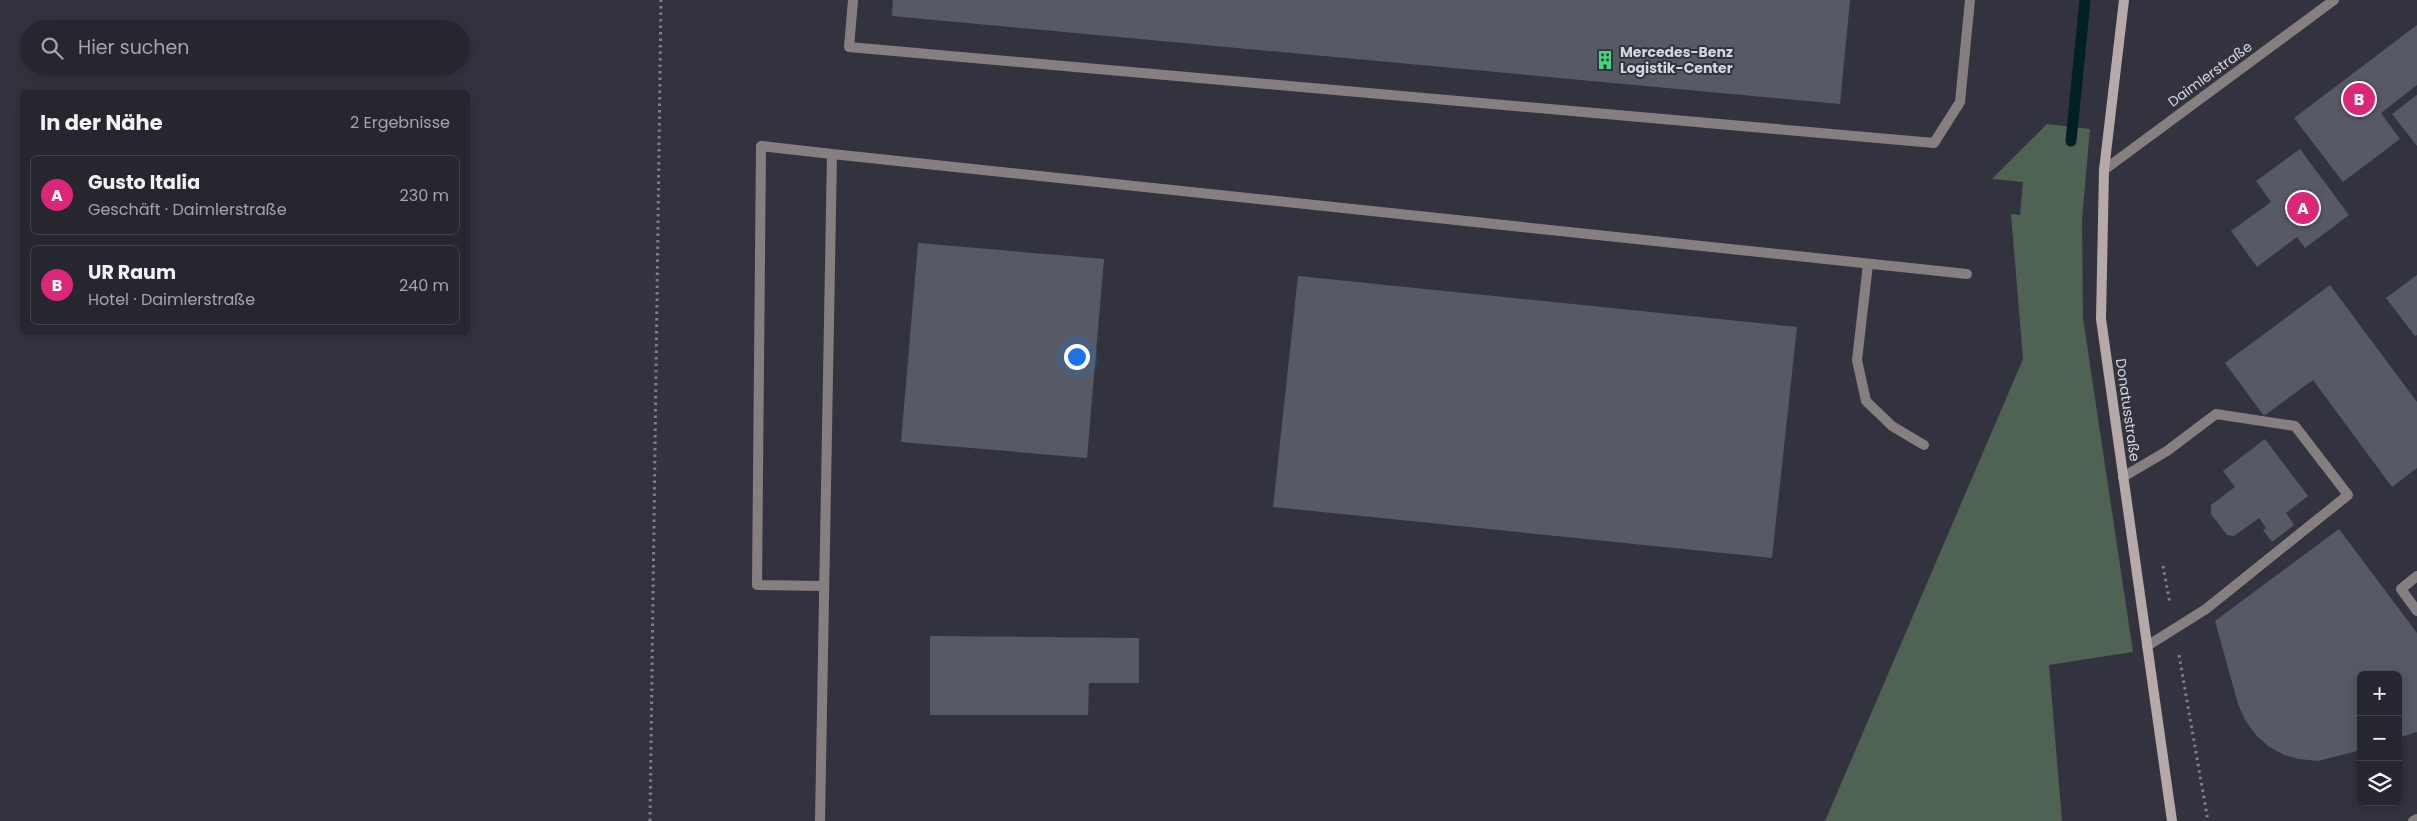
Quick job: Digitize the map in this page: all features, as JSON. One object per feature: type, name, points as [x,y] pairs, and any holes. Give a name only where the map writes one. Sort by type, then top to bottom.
[{"type":"street","points":[[853,0],[849,47],[1934,143],[1960,102],[1970,0]]},
{"type":"street","name":"Donatusstraße","points":[[2124,0],[2104,170],[2101,319],[2172,821]]},
{"type":"street","name":"Daimlerstraße","points":[[2104,170],[2334,0]]},
{"type":"street","points":[[823,586],[757,585],[761,146],[1966,274]]},
{"type":"street","points":[[820,821],[832,154]]},
{"type":"street","points":[[1868,264],[1857,360],[1866,401],[1892,426],[1924,446]]},
{"type":"street","points":[[2123,477],[2167,451],[2216,414],[2295,426],[2348,495],[2206,609],[2147,646]]},
{"type":"street","points":[[2417,576],[2401,589],[2417,611]]},
{"type":"street","points":[[2413,821],[2417,819]]},
{"type":"path","points":[[650,821],[661,0]]},
{"type":"path","points":[[2162,562],[2208,821]]},
{"type":"green space","points":[[2047,124],[2090,129],[2082,220],[2083,318],[2133,652],[2049,665],[2062,821],[1825,821],[2023,359],[2011,214],[2020,215],[2023,182],[1992,179]]},
{"type":"building","name":"Mercedes-Benz Logistik-Center","points":[[893,0],[1850,0],[1840,104],[892,16]]},
{"type":"building","points":[[2417,25],[2417,85],[2381,113],[2400,139],[2343,182],[2294,118]]},
{"type":"building","points":[[2417,95],[2417,146],[2392,114]]},
{"type":"building","points":[[2300,149],[2349,215],[2305,248],[2297,237],[2257,267],[2231,231],[2271,202],[2256,181]]},
{"type":"building","points":[[918,243],[1104,259],[1087,458],[901,442]]},
{"type":"building","points":[[2417,275],[2417,335],[2415,336],[2386,298]]},
{"type":"building","points":[[1298,276],[1797,327],[1772,558],[1273,507]]},
{"type":"building","points":[[2330,285],[2417,402],[2417,468],[2392,487],[2313,380],[2264,416],[2225,363]]},
{"type":"building","points":[[2265,439],[2308,496],[2286,513],[2294,525],[2272,542],[2263,530],[2266,528],[2259,518],[2234,536],[2227,535],[2211,514],[2211,505],[2235,487],[2223,471]]},
{"type":"building","points":[[2339,529],[2417,633],[2417,732],[2402,737],[2402,671],[2357,671],[2357,751],[2318,761],[2284,755],[2268,746],[2256,735],[2245,720],[2238,704],[2215,621]]},
{"type":"building","points":[[930,636],[1139,638],[1139,683],[1089,683],[1088,715],[930,715]]},
{"type":"waterway","points":[[2071,141],[2085,0]]},
{"type":"place","name":"Mercedes-Benz Logistik-Center","points":[[1605,60]]},
{"type":"place","name":"UR Raum","points":[[2359,99]]},
{"type":"place","name":"Gusto Italia","points":[[2303,208]]}]
